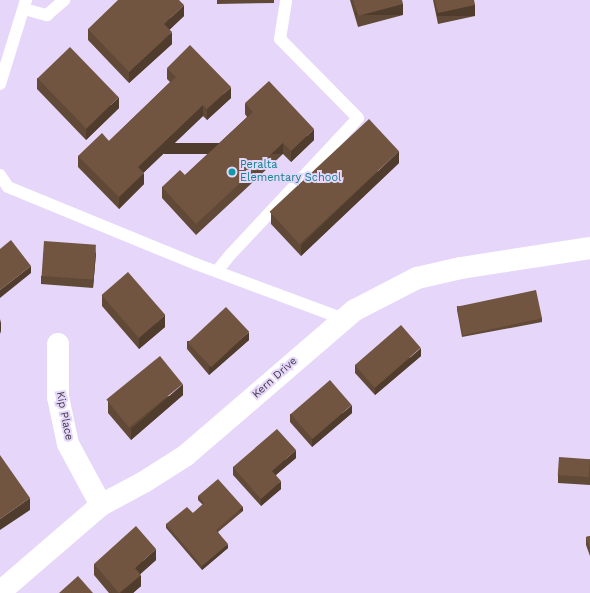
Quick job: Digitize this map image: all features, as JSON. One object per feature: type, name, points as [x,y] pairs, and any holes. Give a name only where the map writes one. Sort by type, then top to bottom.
[{"type":"street","name":"Kern Drive","points":[[0,592],[100,505],[144,482],[185,456],[344,319],[385,292],[417,278],[461,268],[590,248]]},
{"type":"street","name":"Kip Place","points":[[58,344],[58,397],[68,444],[100,505]]},
{"type":"lane","points":[[0,84],[25,4],[47,15],[64,0]]},
{"type":"lane","points":[[217,272],[230,255],[358,118],[280,39],[286,0]]},
{"type":"lane","points":[[0,175],[8,187],[217,272],[344,319]]},
{"type":"building","points":[[118,0],[179,0],[184,5],[164,24],[172,32],[129,72],[88,29]]},
{"type":"building","points":[[353,0],[402,0],[403,4],[358,16]]},
{"type":"building","points":[[435,0],[474,0],[475,5],[438,13]]},
{"type":"building","points":[[190,45],[231,87],[207,109],[203,105],[138,167],[144,173],[119,197],[78,156],[102,133],[109,141],[176,77],[167,68]]},
{"type":"building","points":[[70,47],[119,97],[86,129],[38,78]]},
{"type":"building","name":"Peralta Elementary School","points":[[269,81],[314,129],[291,151],[283,143],[196,224],[162,187],[180,170],[185,175],[253,112],[245,103]]},
{"type":"building","name":"Peralta Elementary School","points":[[369,119],[399,151],[300,244],[270,212]]},
{"type":"building","points":[[11,240],[31,266],[0,290],[0,249]]},
{"type":"building","points":[[44,241],[96,245],[93,280],[42,276]]},
{"type":"building","points":[[128,272],[165,315],[139,338],[102,295]]},
{"type":"building","points":[[536,290],[542,318],[463,335],[457,307]]},
{"type":"building","points":[[226,307],[249,332],[211,367],[188,342]]},
{"type":"building","points":[[401,325],[421,348],[375,388],[355,365]]},
{"type":"building","points":[[160,356],[183,384],[129,427],[106,399]]},
{"type":"building","points":[[330,380],[352,405],[312,439],[291,414]]},
{"type":"building","points":[[277,429],[296,450],[272,471],[281,481],[261,499],[233,467]]},
{"type":"building","points":[[0,455],[30,498],[0,519]]},
{"type":"building","points":[[559,457],[590,459],[589,477],[558,475]]},
{"type":"building","points":[[218,479],[243,507],[216,530],[228,544],[202,566],[166,524],[187,507],[193,513],[204,503],[198,496]]},
{"type":"building","points":[[136,526],[156,549],[135,568],[141,575],[119,593],[94,564]]},
{"type":"building","points":[[590,536],[590,548],[586,537]]},
{"type":"building","points":[[78,576],[93,593],[59,593]]},
{"type":"place","name":"Peralta Elementary School","points":[[232,172]]}]
